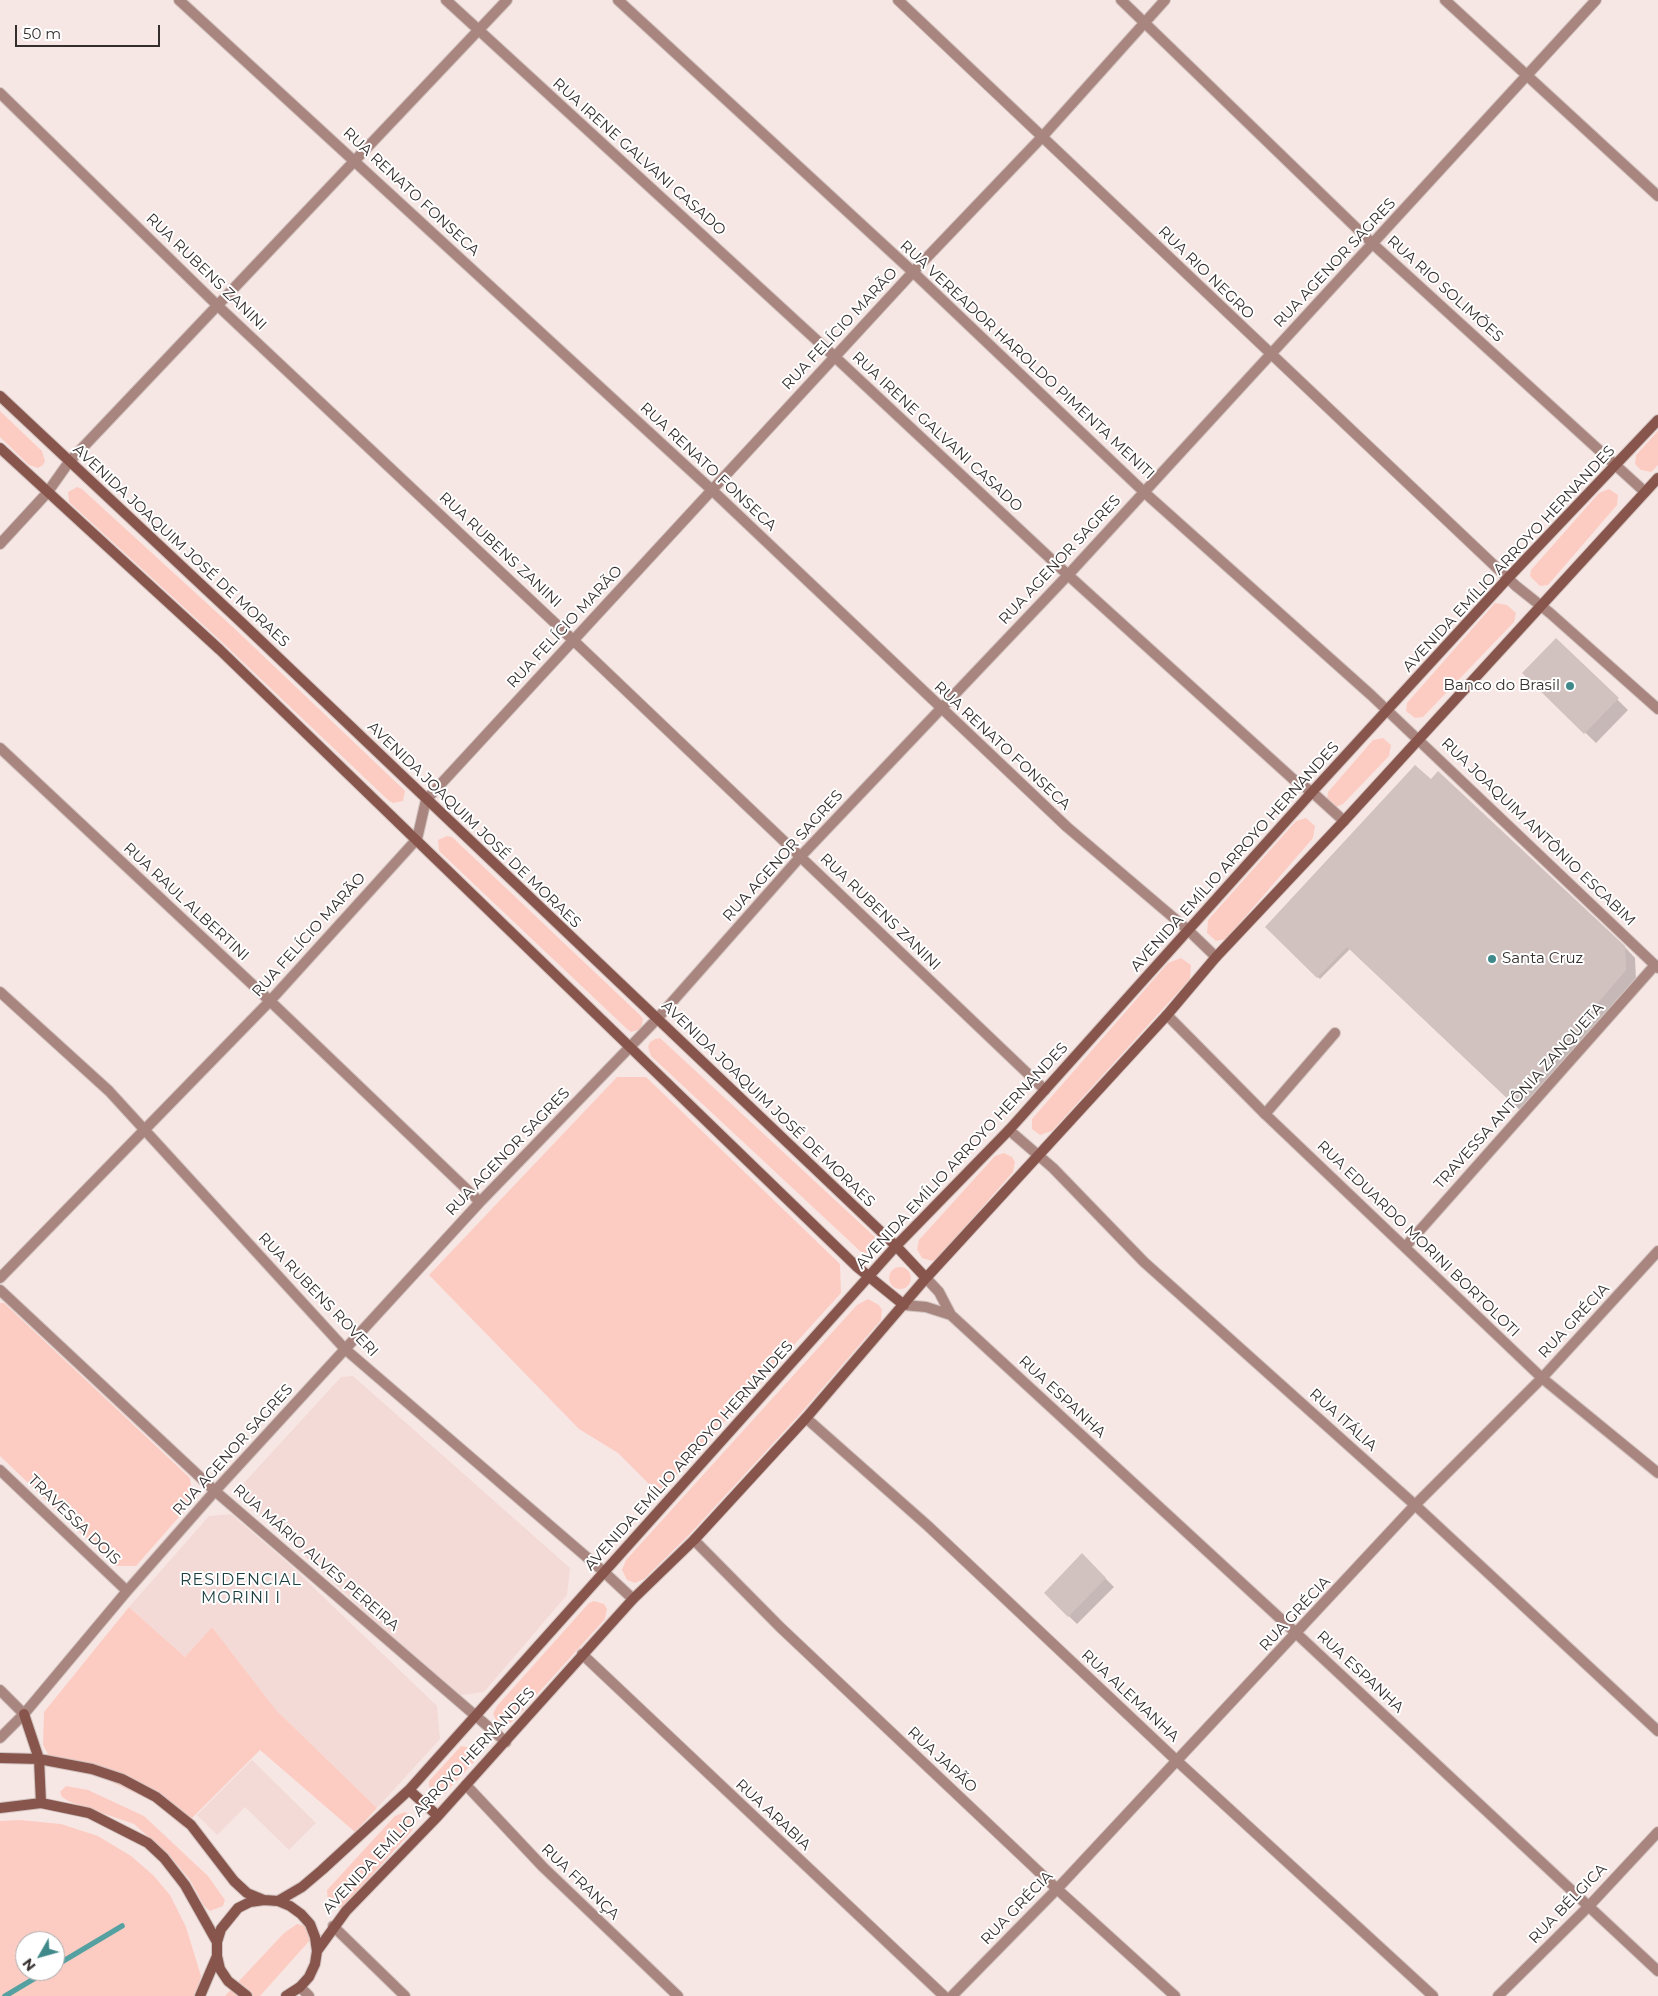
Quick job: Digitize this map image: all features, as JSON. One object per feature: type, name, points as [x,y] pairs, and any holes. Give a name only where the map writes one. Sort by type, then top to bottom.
[{"type":"main road","name":"AVENIDA JOAQUIM JOSÉ DE MORAES","points":[[0,396],[241,622],[896,1246],[926,1278]]},
{"type":"main road","name":"AVENIDA EMÍLIO ARROYO HERNANDES","points":[[278,1901],[309,1881],[409,1790],[870,1278],[896,1246],[1009,1130],[1312,792],[1508,578],[1658,420]]},
{"type":"main road","points":[[0,448],[220,650],[870,1278],[904,1304]]},
{"type":"main road","name":"AVENIDA EMÍLIO ARROYO HERNANDES","points":[[317,1951],[333,1926],[346,1911],[438,1816],[633,1599],[694,1540],[806,1418],[926,1278],[1168,1015],[1216,957],[1344,821],[1658,478]]},
{"type":"main road","points":[[24,1714],[39,1759],[41,1803]]},
{"type":"main road","points":[[0,1758],[39,1759],[92,1769],[122,1779],[156,1797],[191,1825],[234,1881],[247,1893],[264,1900]]},
{"type":"main road","points":[[409,1790],[438,1816]]},
{"type":"main road","points":[[0,1808],[41,1803],[89,1813],[148,1843],[164,1858],[185,1885],[217,1942]]},
{"type":"main road","points":[[248,1996],[228,1981],[220,1969],[217,1956],[217,1942],[221,1929],[238,1908],[250,1902],[264,1900],[278,1901],[302,1914],[310,1924],[315,1937],[317,1951],[315,1964],[309,1977],[300,1987],[286,1996]]},
{"type":"main road","points":[[200,1996],[217,1956]]},
{"type":"street","name":"RUA RENATO FONSECA","points":[[179,0],[713,491],[1067,827],[1188,930],[1216,957]]},
{"type":"street","name":"RUA IRENE GALVANI CASADO","points":[[446,0],[835,357],[1068,575],[1293,780],[1312,792],[1344,821]]},
{"type":"street","points":[[0,544],[47,493],[69,462],[507,0]]},
{"type":"street","name":"RUA VEREADOR HAROLDO PIMENTA MENITI","points":[[618,0],[913,272],[1144,492],[1372,695],[1387,712],[1418,739]]},
{"type":"street","name":"RUA RIO NEGRO","points":[[898,0],[1043,136],[1269,354],[1508,578],[1542,605],[1658,709]]},
{"type":"street","name":"RUA RIO SOLIMÕES","points":[[1122,0],[1374,245],[1645,492]]},
{"type":"street","name":"RUA FELÍCIO MARÃO","points":[[0,1278],[143,1128],[270,1001],[417,839],[426,800],[913,272],[1043,136],[1165,0]]},
{"type":"street","points":[[1445,0],[1658,196]]},
{"type":"street","name":"RUA AGENOR SAGRES","points":[[0,1738],[24,1714],[127,1591],[215,1491],[345,1349],[480,1202],[657,1019],[801,856],[1068,575],[1269,354],[1374,245],[1596,0]]},
{"type":"street","name":"RUA RUBENS ZANINI","points":[[0,93],[218,306],[574,640],[1045,1090]]},
{"type":"street","name":"RUA JOAQUIM ANTÔNIO ESCABIM","points":[[1418,739],[1656,966]]},
{"type":"street","name":"RUA RAUL ALBERTINI","points":[[0,748],[270,1001],[480,1202]]},
{"type":"street","name":"TRAVESSA ANTÔNIA ZANQUETA","points":[[1405,1247],[1656,966]]},
{"type":"street","name":"RUA RUBENS ROVERI","points":[[0,992],[109,1091],[345,1349],[633,1599]]},
{"type":"street","name":"RUA EDUARDO MORINI BORTOLOTI","points":[[1168,1015],[1265,1114],[1542,1378],[1658,1473]]},
{"type":"street","points":[[1265,1114],[1335,1033]]},
{"type":"street","name":"RUA ITÁLIA","points":[[1009,1130],[1039,1155],[1144,1262],[1416,1505],[1658,1731]]},
{"type":"street","name":"RUA GRÉCIA","points":[[952,1996],[1057,1889],[1416,1505],[1542,1378],[1658,1252]]},
{"type":"street","name":"RUA ESPANHA","points":[[926,1278],[939,1292],[951,1315],[1297,1634],[1658,1972]]},
{"type":"street","name":"RUA MÁRIO ALVES PEREIRA","points":[[0,1290],[215,1491],[506,1742]]},
{"type":"street","name":"RUA ESPANHA","points":[[904,1304],[926,1307],[951,1315]]},
{"type":"street","name":"RUA ALEMANHA","points":[[806,1418],[928,1526],[1176,1760],[1433,1996]]},
{"type":"street","name":"TRAVESSA DOIS","points":[[0,1470],[127,1591]]},
{"type":"street","name":"RUA JAPÃO","points":[[694,1540],[780,1627],[1057,1889],[1175,1996]]},
{"type":"street","name":"RUA ARABIA","points":[[582,1654],[944,1996]]},
{"type":"street","points":[[0,1690],[24,1714]]},
{"type":"street","name":"RUA FRANÇA","points":[[466,1785],[543,1867],[678,1996]]},
{"type":"street","name":"RUA BÉLGICA","points":[[1498,1996],[1588,1906],[1658,1832]]},
{"type":"street","points":[[333,1926],[404,1996]]},
{"type":"street","points":[[300,1987],[309,1996]]},
{"type":"shaded area","points":[[0,411],[42,451],[45,461],[43,465],[38,468],[29,465],[0,437]]},
{"type":"shaded area","points":[[1658,431],[1658,465],[1651,472],[1641,470],[1635,464],[1636,455]]},
{"type":"shaded area","points":[[77,487],[82,489],[235,629],[401,787],[405,791],[403,801],[393,803],[388,800],[224,644],[69,502],[68,492]]},
{"type":"shaded area","points":[[1609,489],[1618,495],[1617,505],[1548,585],[1540,586],[1530,576],[1531,570],[1599,493]]},
{"type":"shaded area","points":[[1495,603],[1507,605],[1516,613],[1514,622],[1423,717],[1415,718],[1406,711],[1407,703]]},
{"type":"shaded area","points":[[1383,738],[1391,745],[1389,756],[1343,804],[1336,807],[1327,798],[1328,792],[1373,740]]},
{"type":"shaded area","points":[[1306,818],[1315,826],[1313,838],[1226,939],[1216,941],[1207,933],[1208,920],[1296,821]]},
{"type":"shaded area","points":[[447,836],[452,837],[640,1015],[643,1019],[641,1029],[631,1032],[627,1029],[439,851],[438,840]]},
{"type":"shaded area","points":[[1181,958],[1191,965],[1190,979],[1052,1131],[1040,1135],[1032,1129],[1032,1119],[1168,963]]},
{"type":"shaded area","points":[[660,1038],[875,1237],[878,1241],[875,1252],[867,1255],[860,1251],[651,1056],[648,1047],[650,1042]]},
{"type":"shaded area","points":[[617,1077],[646,1077],[840,1264],[841,1293],[659,1494],[618,1453],[579,1429],[429,1275]]},
{"type":"shaded area","points":[[1004,1153],[1012,1157],[1015,1162],[1013,1172],[937,1259],[932,1261],[922,1258],[917,1249],[919,1240],[995,1156]]},
{"type":"shaded area","points":[[900,1267],[908,1270],[911,1278],[908,1286],[900,1289],[892,1286],[889,1278],[892,1270]]},
{"type":"shaded area","points":[[868,1299],[879,1305],[882,1310],[881,1320],[801,1413],[689,1535],[644,1579],[635,1583],[627,1580],[622,1570],[626,1560],[857,1305]]},
{"type":"shaded area","points":[[0,1303],[4,1303],[190,1478],[193,1501],[136,1566],[115,1566],[0,1456]]},
{"type":"shaded area","points":[[353,1376],[570,1568],[567,1595],[484,1692],[456,1696],[246,1502],[243,1484],[341,1377]]},
{"type":"shaded area","points":[[231,1514],[289,1564],[437,1706],[440,1739],[377,1808],[276,1710],[212,1627],[185,1657],[129,1607],[209,1516]]},
{"type":"shaded area","points":[[594,1601],[604,1604],[607,1609],[605,1619],[512,1722],[507,1725],[497,1722],[493,1714],[497,1706],[589,1603]]},
{"type":"shaded area","points":[[129,1607],[185,1657],[212,1627],[276,1710],[377,1808],[355,1832],[260,1750],[183,1827],[154,1802],[93,1773],[49,1756],[43,1745],[44,1712]]},
{"type":"shaded area","points":[[461,1746],[472,1748],[476,1756],[475,1761],[445,1793],[436,1794],[429,1787],[429,1781]]},
{"type":"shaded area","points":[[252,1760],[316,1823],[289,1850],[245,1807],[217,1835],[197,1815]]},
{"type":"shaded area","points":[[66,1786],[88,1790],[144,1816],[208,1876],[225,1900],[223,1906],[210,1911],[204,1906],[190,1880],[170,1856],[134,1824],[70,1802],[62,1797],[60,1792]]},
{"type":"shaded area","points":[[405,1812],[414,1818],[415,1823],[411,1832],[343,1907],[332,1907],[328,1904],[327,1890],[395,1816]]},
{"type":"shaded area","points":[[20,1820],[61,1824],[98,1836],[131,1856],[153,1875],[170,1895],[186,1927],[201,1976],[196,1996],[0,1996],[0,1821]]},
{"type":"shaded area","points":[[297,1924],[308,1926],[311,1939],[260,1996],[225,1996],[284,1933]]},
{"type":"building","name":"Banco do Brasil","points":[[1556,638],[1619,698],[1584,734],[1522,673]]},
{"type":"building","name":"Santa Cruz","points":[[1415,765],[1431,779],[1438,771],[1625,946],[1626,970],[1512,1103],[1347,947],[1317,978],[1265,927]]},
{"type":"building","points":[[1082,1553],[1106,1578],[1068,1617],[1044,1593]]},
{"type":"waterway","points":[[65,1960],[122,1926]]},
{"type":"waterway","points":[[5,1996],[30,1981]]},
{"type":"place","name":"Banco do Brasil","points":[[1570,686]]},
{"type":"place","name":"Santa Cruz","points":[[1492,959]]},
{"type":"district","name":"RESIDENCIAL MORINI I","points":[[241,1589]]}]
